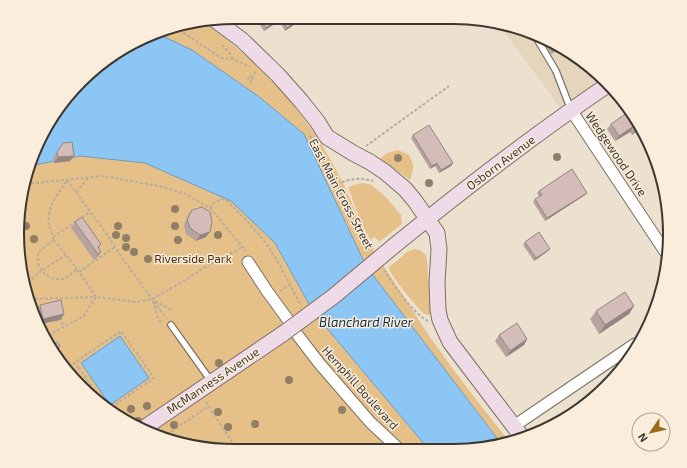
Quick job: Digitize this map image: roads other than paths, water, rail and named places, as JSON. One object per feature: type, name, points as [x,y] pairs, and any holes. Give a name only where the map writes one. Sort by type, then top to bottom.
[{"type":"main road","name":"East Main Cross Street","points":[[220,24],[242,40],[274,71],[301,101],[317,121],[327,137],[370,162],[398,182],[415,201],[437,233],[438,303],[440,320],[450,342],[518,432]]},
{"type":"main road","name":"Osborn Avenue","points":[[395,245],[571,110],[603,88]]},
{"type":"main road","name":"McManness Avenue","points":[[148,425],[284,333],[334,296],[395,245]]},
{"type":"street","name":"Wedgewood Drive","points":[[571,110],[663,248]]},
{"type":"street","name":"Hemphill Boulevard","points":[[248,262],[296,333],[319,363],[370,422],[394,444]]},
{"type":"street","points":[[518,432],[630,348]]},
{"type":"lane","points":[[539,43],[556,71],[571,110]]},
{"type":"lane","points":[[171,324],[212,382]]},
{"type":"water","name":"Blanchard River","points":[[163,36],[192,50],[258,96],[304,134],[366,266],[498,439],[467,444],[424,444],[314,313],[275,243],[231,201],[145,163],[80,156],[35,165],[59,117],[76,96],[96,76],[117,59]]},
{"type":"water","points":[[120,336],[149,378],[111,404],[81,363]]},
{"type":"park label","name":"Riverside Park","points":[[193,259]]}]
